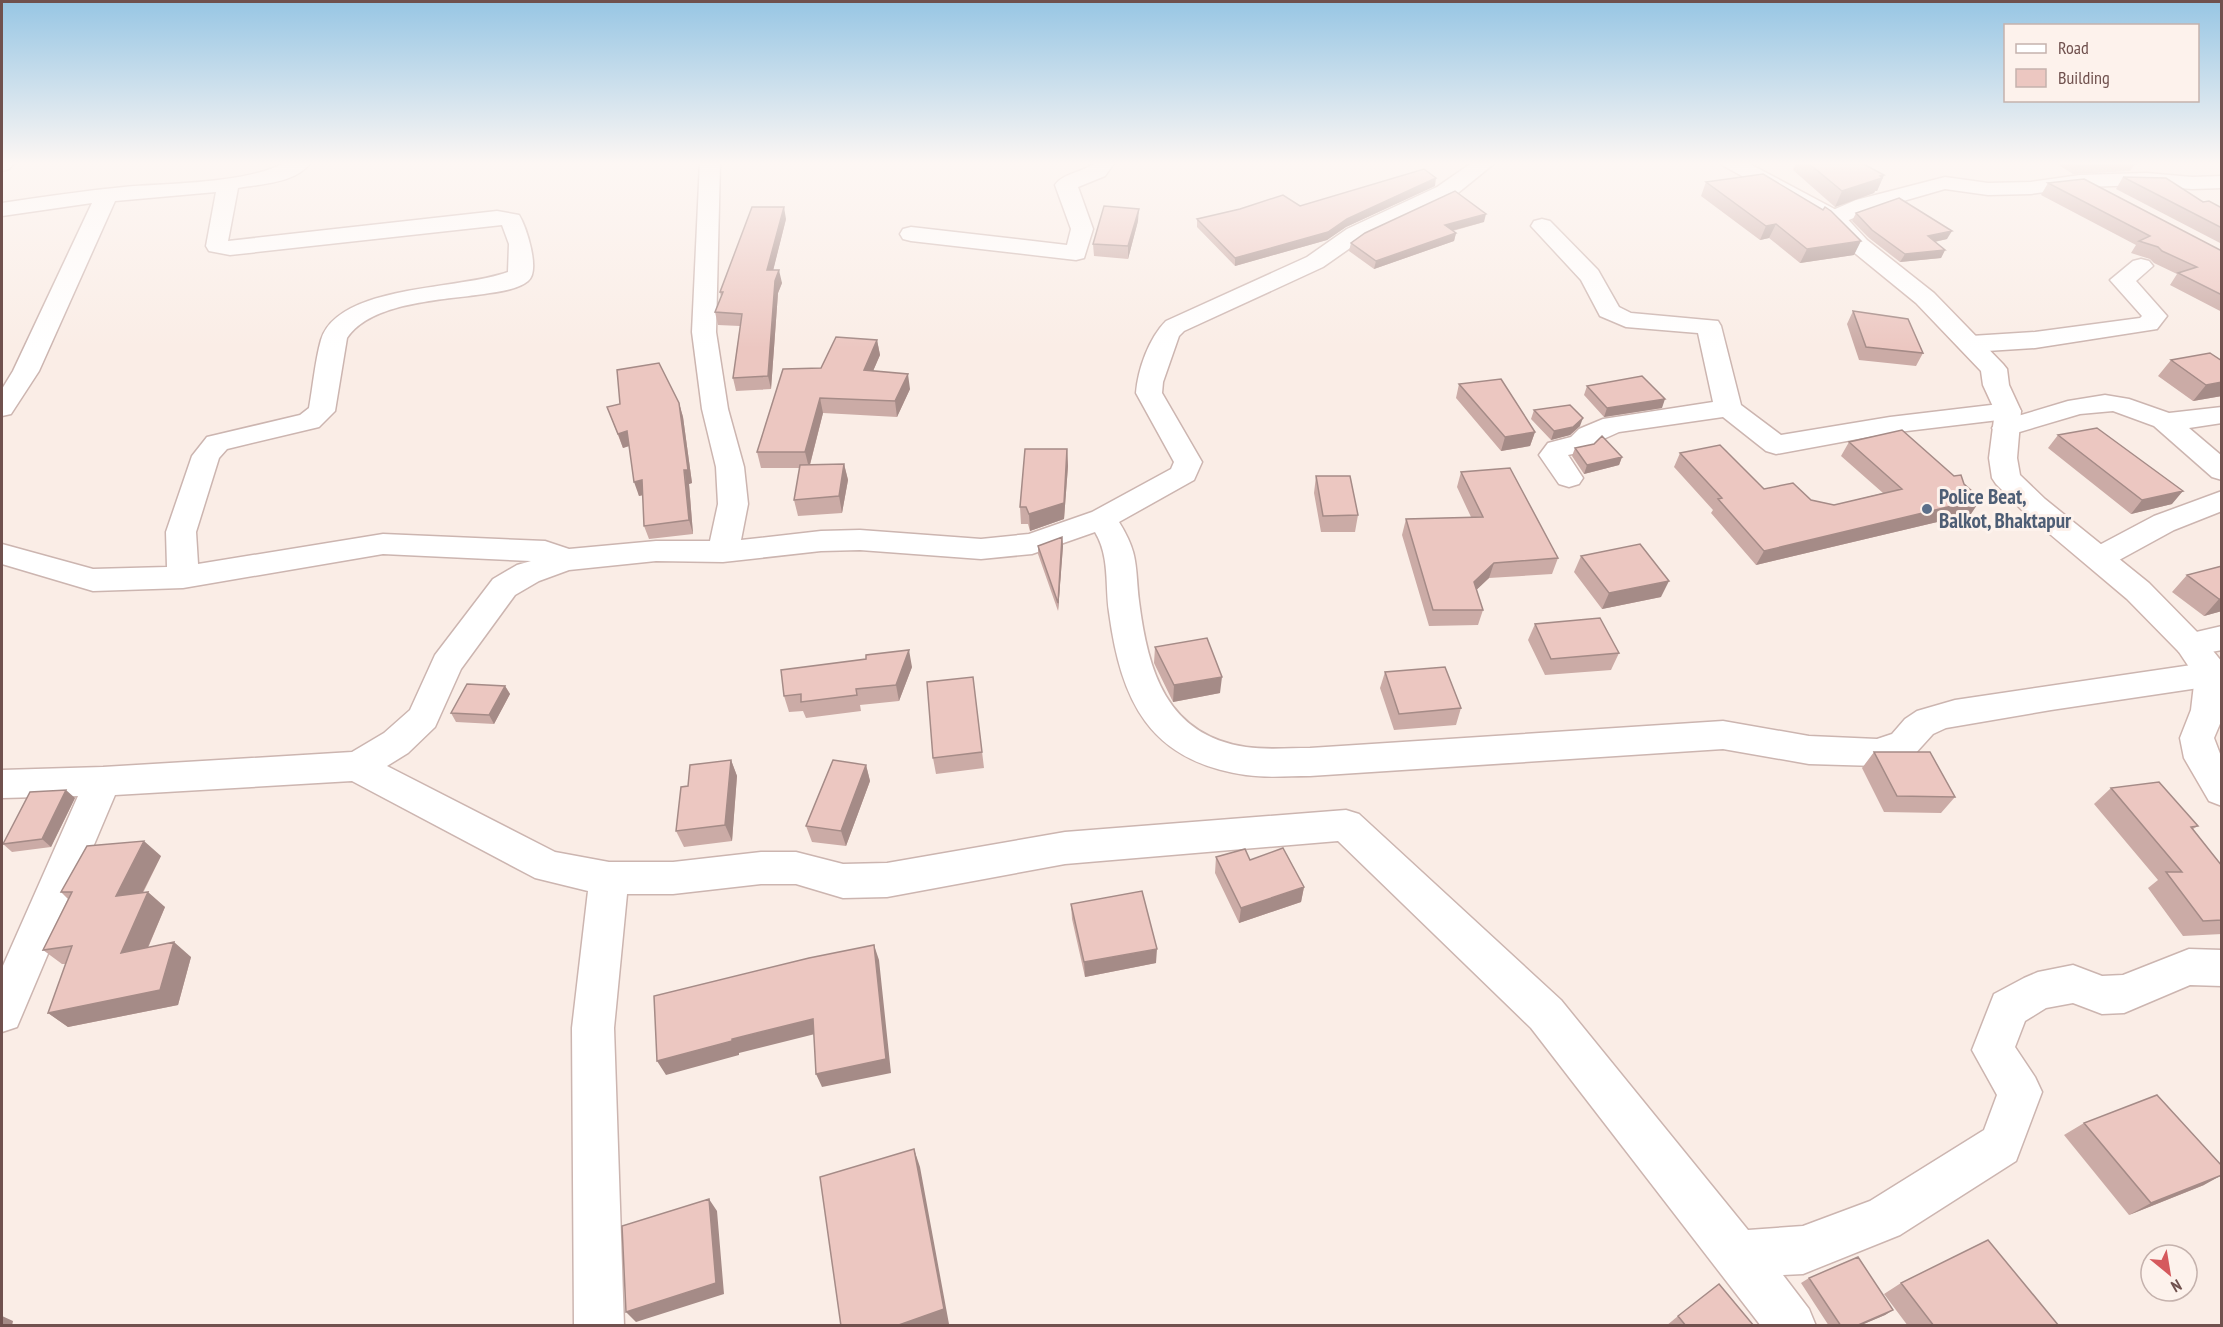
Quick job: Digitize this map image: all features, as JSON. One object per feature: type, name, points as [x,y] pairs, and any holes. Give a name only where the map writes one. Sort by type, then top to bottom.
[{"type":"street","points":[[2,408],[26,371],[94,224]]},
{"type":"street","points":[[220,224],[217,246],[230,248],[444,224]]},
{"type":"street","points":[[183,577],[181,532],[206,456],[217,443],[309,422],[322,411],[334,338],[343,325],[370,307],[432,294],[497,285],[520,276],[520,244],[512,224]]},
{"type":"street","points":[[708,224],[704,332],[706,358],[715,409],[730,467],[733,504],[723,552]]},
{"type":"street","points":[[910,234],[1076,253],[1082,229],[1080,224]]},
{"type":"street","points":[[2,784],[103,781],[358,765],[396,744],[423,718],[447,664],[504,587],[528,573],[566,560],[656,551],[723,552],[821,541],[861,540],[981,549],[1032,544],[1102,519],[1184,474],[1188,462],[1149,393],[1150,382],[1167,334],[1189,318],[1315,262],[1355,234],[1377,224]]},
{"type":"street","points":[[1840,224],[1860,245],[1925,298],[1994,369],[1996,386],[2007,420],[2003,458],[2006,478],[2035,506],[2138,591],[2190,644],[2212,674],[2208,710],[2197,738],[2202,758],[2222,791]]},
{"type":"street","points":[[1542,226],[1581,263],[1602,292],[1609,311],[1626,320],[1709,326],[1728,408],[1776,445],[1890,425],[2007,420],[2105,403],[2126,406],[2146,416],[2164,421],[2222,415]]},
{"type":"street","points":[[1971,344],[2035,340],[2148,324],[2155,316],[2122,280],[2141,266]]},
{"type":"street","points":[[1569,478],[1553,455],[1558,449],[1580,444],[1589,435],[1613,425],[1728,408]]},
{"type":"street","points":[[2164,421],[2222,471]]},
{"type":"street","points":[[2099,558],[2164,523],[2222,500]]},
{"type":"street","points":[[1102,519],[1119,548],[1124,605],[1134,661],[1150,704],[1170,730],[1205,751],[1246,761],[1310,762],[1723,735],[1767,744],[1867,753],[1894,749],[1909,742],[1919,726],[1936,717],[1995,705],[2212,674]]},
{"type":"street","points":[[2,554],[93,580],[183,577],[383,544],[545,551],[566,560]]},
{"type":"street","points":[[2190,644],[2222,638]]},
{"type":"street","points":[[358,765],[374,776],[548,867],[609,878],[673,878],[761,868],[796,868],[843,881],[887,880],[1065,848],[1346,825],[1546,1014],[1792,1326]]},
{"type":"street","points":[[2,1013],[103,781]]},
{"type":"street","points":[[599,1326],[593,1028],[609,878]]},
{"type":"street","points":[[1737,1254],[1803,1250],[1884,1219],[2000,1145],[2020,1092],[1993,1050],[2009,1008],[2038,991],[2073,984],[2102,995],[2124,994],[2189,967],[2222,968]]},
{"type":"building","points":[[746,224],[779,224],[767,270],[779,270],[775,281],[768,376],[733,378],[742,314],[715,312],[723,292],[720,292]]},
{"type":"building","points":[[1099,224],[1135,224],[1128,246],[1093,244]]},
{"type":"building","points":[[1202,224],[1340,224],[1328,232],[1235,258]]},
{"type":"building","points":[[1384,224],[1449,224],[1445,225],[1456,233],[1376,261],[1351,243]]},
{"type":"building","points":[[1763,224],[1844,224],[1861,241],[1807,249],[1776,224],[1766,226]]},
{"type":"building","points":[[1866,224],[1941,224],[1952,231],[1928,236],[1945,250],[1905,254]]},
{"type":"building","points":[[2127,224],[2170,224],[2222,251],[2222,295],[2178,273],[2197,267],[2158,247],[2139,241],[2150,236]]},
{"type":"building","points":[[1853,311],[1908,319],[1923,353],[1866,347]]},
{"type":"building","points":[[836,337],[877,340],[864,370],[908,374],[895,401],[820,398],[805,452],[757,452],[783,369],[821,368]]},
{"type":"building","points":[[2210,353],[2222,361],[2222,382],[2206,385],[2171,360]]},
{"type":"building","points":[[659,363],[679,403],[688,470],[684,470],[689,520],[644,526],[642,480],[634,482],[627,431],[618,434],[607,407],[620,404],[617,370]]},
{"type":"building","points":[[1642,376],[1665,399],[1607,408],[1587,386]]},
{"type":"building","points":[[1501,379],[1535,432],[1505,437],[1459,384]]},
{"type":"building","points":[[1570,405],[1583,418],[1573,427],[1554,431],[1534,410]]},
{"type":"building","points":[[2097,428],[2183,491],[2142,500],[2058,435]]},
{"type":"building","points":[[1902,430],[1954,476],[1961,475],[1964,484],[1981,499],[1764,551],[1718,499],[1722,498],[1680,453],[1720,445],[1764,489],[1793,483],[1811,500],[1834,505],[1902,489],[1849,442]]},
{"type":"building","points":[[1602,436],[1622,457],[1587,465],[1575,448],[1594,444]]},
{"type":"building","points":[[1025,449],[1067,449],[1064,503],[1029,514],[1026,507],[1020,507]]},
{"type":"building","points":[[844,464],[839,496],[794,500],[800,465]]},
{"type":"building","points":[[1510,468],[1558,558],[1494,563],[1474,582],[1483,610],[1433,610],[1406,519],[1483,517],[1461,472]]},
{"type":"building","points":[[1316,476],[1350,476],[1358,515],[1323,516]]},
{"type":"building","points":[[1062,537],[1058,603],[1038,546]]},
{"type":"building","points":[[1640,544],[1669,581],[1609,593],[1581,556]]},
{"type":"building","points":[[2222,566],[2222,599],[2187,575]]},
{"type":"building","points":[[1600,618],[1619,653],[1551,659],[1535,624]]},
{"type":"building","points":[[1207,638],[1222,677],[1174,685],[1155,647]]},
{"type":"building","points":[[909,650],[896,685],[856,689],[857,695],[801,702],[801,694],[784,696],[781,670],[866,659],[866,655]]},
{"type":"building","points":[[1445,667],[1461,708],[1399,714],[1385,672]]},
{"type":"building","points":[[973,677],[982,752],[933,758],[927,682]]},
{"type":"building","points":[[467,684],[505,686],[489,715],[451,713]]},
{"type":"building","points":[[1874,752],[1930,752],[1955,797],[1897,796]]},
{"type":"building","points":[[731,760],[725,825],[676,831],[681,787],[688,786],[690,765]]},
{"type":"building","points":[[833,760],[866,765],[841,831],[806,826]]},
{"type":"building","points":[[2159,782],[2198,826],[2191,827],[2222,866],[2222,920],[2203,921],[2166,872],[2182,872],[2111,788]]},
{"type":"building","points":[[66,790],[42,839],[3,844],[30,792]]},
{"type":"building","points":[[144,841],[116,896],[148,892],[121,953],[174,942],[160,990],[48,1013],[72,946],[43,950],[72,892],[61,892],[87,846]]},
{"type":"building","points":[[1283,848],[1304,887],[1241,908],[1216,857],[1245,849],[1250,860]]},
{"type":"building","points":[[1142,891],[1157,949],[1084,962],[1071,904]]},
{"type":"building","points":[[874,945],[886,1059],[816,1074],[813,1019],[657,1061],[654,996],[809,958]]},
{"type":"building","points":[[2157,1095],[2222,1166],[2222,1175],[2151,1203],[2084,1123]]},
{"type":"building","points":[[914,1149],[944,1309],[896,1326],[841,1326],[820,1177]]},
{"type":"building","points":[[709,1199],[716,1283],[626,1312],[622,1226]]},
{"type":"building","points":[[1988,1240],[2059,1326],[1934,1326],[1901,1283]]},
{"type":"building","points":[[1858,1257],[1893,1310],[1856,1326],[1841,1326],[1809,1278]]},
{"type":"building","points":[[1719,1284],[1754,1326],[1686,1326],[1678,1316]]},
{"type":"place","name":"Police Beat, Balkot, Bhaktapur","points":[[1927,509]]}]
